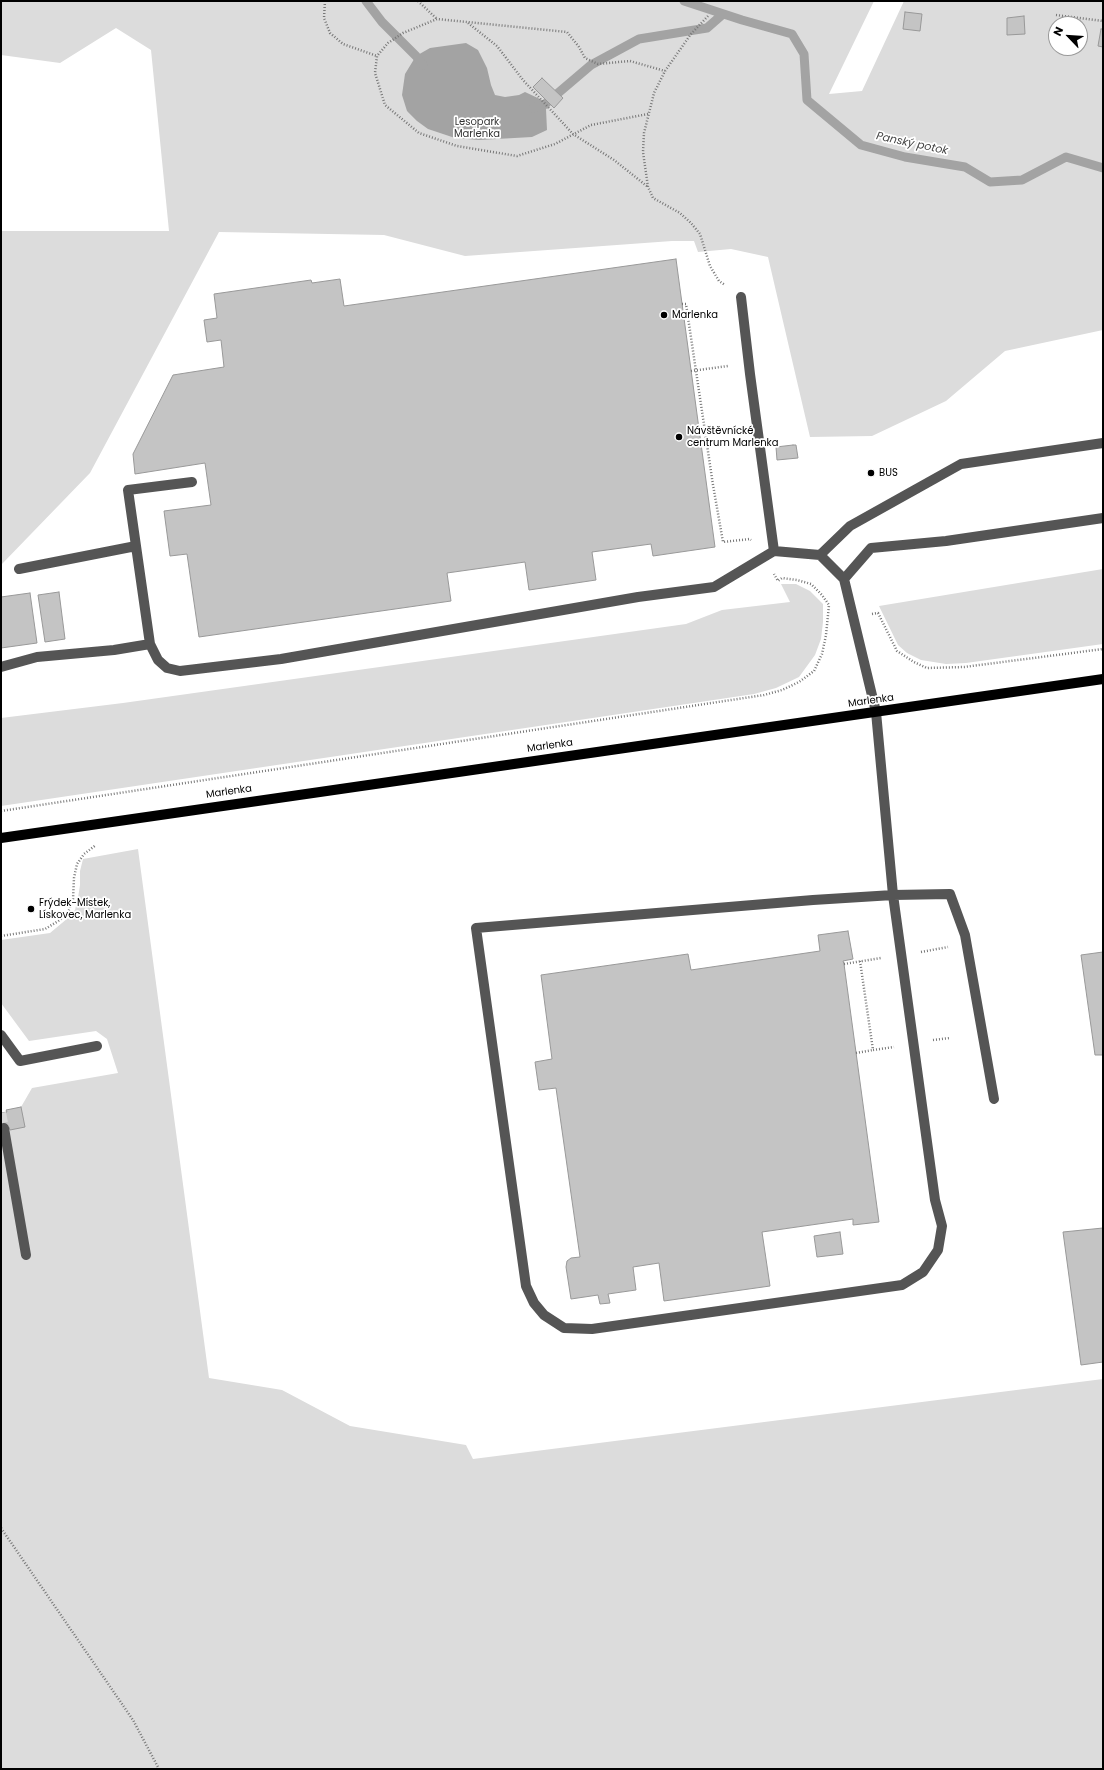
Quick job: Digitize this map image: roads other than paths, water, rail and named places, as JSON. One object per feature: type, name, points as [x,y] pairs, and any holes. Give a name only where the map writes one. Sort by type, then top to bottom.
[{"type":"main road","name":"Marlenka","points":[[1,838],[1103,679]]},
{"type":"lane","points":[[741,297],[774,551]]},
{"type":"lane","points":[[820,555],[850,526],[961,464],[1103,443]]},
{"type":"lane","points":[[192,482],[128,490],[150,644],[158,660],[167,668],[180,671],[281,659],[630,599],[714,587],[774,551],[820,555],[844,579],[876,712],[893,895],[935,1200],[942,1226],[938,1250],[923,1272],[902,1285],[592,1329],[564,1328],[544,1315],[534,1303],[526,1286],[476,928],[893,895],[950,894],[965,935],[994,1099]]},
{"type":"lane","points":[[844,579],[871,548],[946,541],[1103,518]]},
{"type":"lane","points":[[19,569],[136,546]]},
{"type":"lane","points":[[1,667],[37,657],[114,650],[150,644]]},
{"type":"lane","points":[[3,1038],[20,1061],[97,1046]]},
{"type":"lane","points":[[1,1052],[3,1038]]},
{"type":"lane","points":[[4,1128],[26,1255]]},
{"type":"waterway","points":[[366,1],[382,22],[423,65]]},
{"type":"waterway","name":"Panský potok","points":[[684,1],[742,20],[792,34],[804,54],[807,100],[861,145],[905,157],[965,167],[990,182],[1022,180],[1066,157],[1103,168]]},
{"type":"waterway","points":[[533,108],[544,105],[591,65],[639,39],[707,28],[723,14]]},
{"type":"tunnel","points":[[1,1113],[4,1128]]},
{"type":"place","name":"Marlenka","points":[[664,315]]},
{"type":"place","name":"Návštěvnícké centrum Marlenka","points":[[679,437]]},
{"type":"place","name":"BUS","points":[[871,473]]},
{"type":"place","name":"Frýdek-Místek, Lískovec, Marlenka","points":[[31,909]]},
{"type":"park label","name":"Lesopark Marlenka","points":[[477,128]]}]
